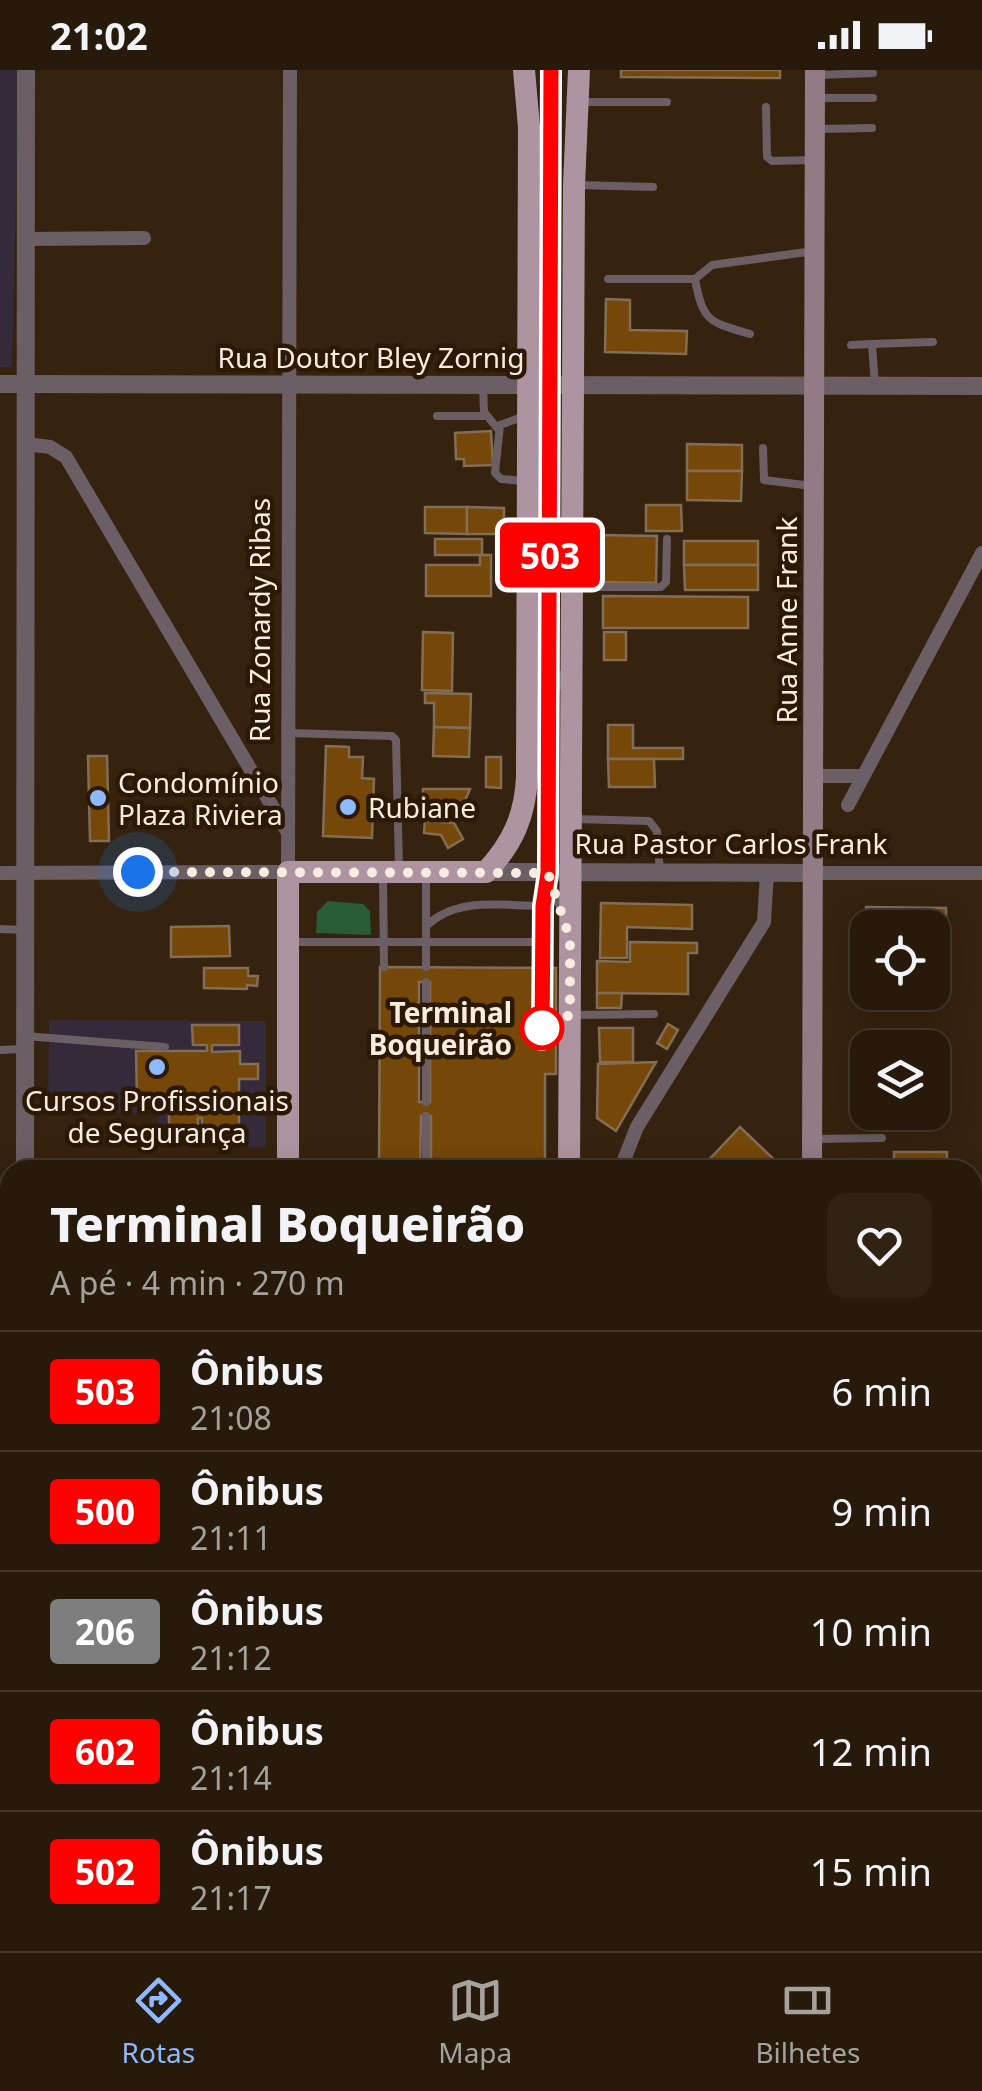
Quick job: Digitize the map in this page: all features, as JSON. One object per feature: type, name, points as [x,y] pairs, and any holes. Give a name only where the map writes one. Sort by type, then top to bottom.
[{"type":"main road","points":[[524,70],[550,385],[572,587],[571,819],[560,873],[570,939],[569,1160]]},
{"type":"main road","points":[[486,872],[517,830],[526,795],[528,414],[550,385],[574,185],[579,70]]},
{"type":"main road","name":"Rua Anne Frank","points":[[812,1160],[815,72]]},
{"type":"main road","name":"Rua Pastor Carlos Frank","points":[[288,872],[486,872]]},
{"type":"main road","name":"Rua Zonardy Ribas","points":[[288,872],[288,1160]]},
{"type":"street","points":[[25,1160],[26,70]]},
{"type":"street","name":"Rua Zonardy Ribas","points":[[288,872],[290,70]]},
{"type":"street","points":[[26,239],[144,238]]},
{"type":"street","name":"Rua Doutor Bley Zornig","points":[[0,384],[982,386]]},
{"type":"street","points":[[26,444],[50,447],[66,457],[288,833]]},
{"type":"street","points":[[848,805],[982,553]]},
{"type":"street","points":[[813,776],[863,776]]},
{"type":"street","name":"Rua Pastor Carlos Frank","points":[[0,873],[288,872]]},
{"type":"street","name":"Rua Pastor Carlos Frank","points":[[486,872],[982,874]]},
{"type":"street","points":[[624,1160],[637,1128],[764,922],[767,873]]},
{"type":"lane","points":[[543,968],[543,906],[560,873],[549,707],[551,70]]},
{"type":"lane","points":[[815,72],[873,73]]},
{"type":"lane","points":[[815,98],[873,98]]},
{"type":"lane","points":[[579,102],[667,102]]},
{"type":"lane","points":[[766,107],[769,160],[814,160]]},
{"type":"lane","points":[[815,129],[872,128]]},
{"type":"lane","points":[[574,185],[653,187]]},
{"type":"lane","points":[[608,279],[694,279],[712,264],[814,252]]},
{"type":"lane","points":[[694,279],[700,310],[711,322],[750,334]]},
{"type":"lane","points":[[851,345],[933,342]]},
{"type":"lane","points":[[872,344],[875,386]]},
{"type":"lane","points":[[483,385],[486,416],[498,429]]},
{"type":"lane","points":[[528,414],[504,422],[498,429],[497,476],[528,482]]},
{"type":"lane","points":[[436,416],[486,416]]},
{"type":"lane","points":[[763,448],[764,480],[814,486]]},
{"type":"lane","points":[[572,587],[662,587],[666,582],[667,539]]},
{"type":"lane","points":[[527,548],[549,604]]},
{"type":"lane","points":[[549,707],[572,643]]},
{"type":"lane","points":[[289,733],[392,736],[396,740],[384,967]]},
{"type":"lane","points":[[571,819],[649,822],[657,831],[660,873]]},
{"type":"lane","points":[[426,872],[426,967]]},
{"type":"lane","points":[[426,926],[445,910],[464,905],[543,906]]},
{"type":"lane","points":[[0,929],[26,930]]},
{"type":"lane","points":[[288,942],[543,942]]},
{"type":"lane","points":[[426,982],[426,1102]]},
{"type":"lane","points":[[570,1015],[654,1014]]},
{"type":"lane","points":[[0,1050],[26,1043],[166,1046]]},
{"type":"lane","points":[[426,1116],[426,1160]]},
{"type":"lane","points":[[812,1138],[882,1138]]},
{"type":"shaded area","points":[[0,70],[19,70],[12,367],[0,367]]},
{"type":"shaded area","name":"Cursos Profissionais de Segurança","points":[[49,1020],[266,1021],[266,1147],[159,1144],[157,1112],[48,1113]]},
{"type":"green space","points":[[328,901],[363,904],[370,911],[371,935],[316,933],[317,912]]},
{"type":"building","points":[[621,70],[780,70],[780,78],[621,77]]},
{"type":"building","points":[[606,299],[630,300],[630,330],[687,331],[686,354],[605,352]]},
{"type":"building","points":[[491,431],[493,465],[464,466],[464,459],[456,459],[455,433]]},
{"type":"building","points":[[687,444],[742,445],[742,471],[687,471]]},
{"type":"building","points":[[687,471],[742,471],[741,501],[687,500]]},
{"type":"building","points":[[646,505],[681,505],[682,531],[646,531]]},
{"type":"building","points":[[425,507],[467,507],[467,534],[425,533]]},
{"type":"building","points":[[467,507],[504,508],[504,534],[467,534]]},
{"type":"building","points":[[599,535],[657,536],[656,583],[598,582]]},
{"type":"building","points":[[435,539],[482,539],[482,555],[491,555],[491,596],[426,596],[426,565],[480,565],[480,555],[435,555]]},
{"type":"building","points":[[684,541],[758,541],[758,565],[684,565]]},
{"type":"building","points":[[684,565],[758,565],[758,590],[685,590]]},
{"type":"building","points":[[603,596],[748,597],[748,628],[603,628]]},
{"type":"building","points":[[423,632],[453,633],[452,691],[422,690]]},
{"type":"building","points":[[604,632],[626,632],[626,660],[604,660]]},
{"type":"building","points":[[425,693],[471,694],[470,728],[434,727],[434,703],[425,703]]},
{"type":"building","points":[[608,725],[633,725],[633,748],[683,748],[683,759],[608,759]]},
{"type":"building","points":[[434,727],[470,728],[469,757],[433,756]]},
{"type":"building","name":"Rubiane","points":[[326,746],[349,747],[349,757],[363,757],[362,778],[374,779],[372,838],[323,836]]},
{"type":"building","name":"Condomínio Plaza Riviera","points":[[88,756],[107,756],[109,841],[90,841]]},
{"type":"building","points":[[486,757],[501,757],[501,788],[486,787]]},
{"type":"building","points":[[608,759],[654,759],[655,787],[609,787]]},
{"type":"building","points":[[423,789],[470,789],[458,817],[422,818]]},
{"type":"building","points":[[425,821],[454,823],[463,839],[448,848],[441,835],[424,833]]},
{"type":"building","points":[[601,903],[692,905],[692,929],[627,927],[627,958],[600,958]]},
{"type":"building","points":[[866,907],[946,908],[946,910]]},
{"type":"building","points":[[229,926],[230,956],[171,957],[171,927]]},
{"type":"building","points":[[630,942],[697,943],[697,953],[688,953],[688,994],[597,993],[597,961],[630,962]]},
{"type":"building","name":"Terminal Boqueirão","points":[[380,967],[556,968],[556,1074],[545,1074],[545,1160],[431,1160],[431,1116],[421,1116],[420,1160],[379,1160]],"holes":[[[419,982],[430,982],[430,1102],[419,1102]]]},
{"type":"building","points":[[204,968],[248,968],[248,976],[258,976],[257,986],[204,988]]},
{"type":"building","points":[[597,993],[622,993],[621,1008],[597,1008]]},
{"type":"building","points":[[668,1024],[678,1030],[667,1049],[657,1043]]},
{"type":"building","points":[[192,1025],[239,1025],[239,1045],[212,1045],[212,1052],[240,1051],[240,1064],[258,1064],[258,1079],[239,1079],[239,1100],[137,1100],[136,1051],[207,1051],[207,1045],[193,1045]]},
{"type":"building","points":[[599,1028],[633,1028],[633,1062],[600,1062]]},
{"type":"building","points":[[656,1062],[616,1131],[597,1118],[598,1064]]},
{"type":"building","points":[[169,1103],[198,1103],[198,1113],[202,1113],[202,1103],[239,1103],[239,1128],[202,1127],[202,1118],[198,1118],[198,1127],[169,1127]]},
{"type":"building","points":[[740,1127],[775,1160],[709,1160]]},
{"type":"building","points":[[894,1152],[947,1152],[947,1160],[894,1160]]},
{"type":"bus line","name":"503","points":[[542,1040],[543,906],[548,873],[551,70]]},
{"type":"place","name":"Condomínio Plaza Riviera","points":[[98,798]]},
{"type":"place","name":"Rubiane","points":[[348,807]]},
{"type":"place","name":"Terminal Boqueirão","points":[[542,1028]]},
{"type":"place","name":"Cursos Profissionais de Segurança","points":[[157,1067]]},
{"type":"route","points":[[138,872],[548,873],[570,939],[570,1015],[542,1028]]}]
